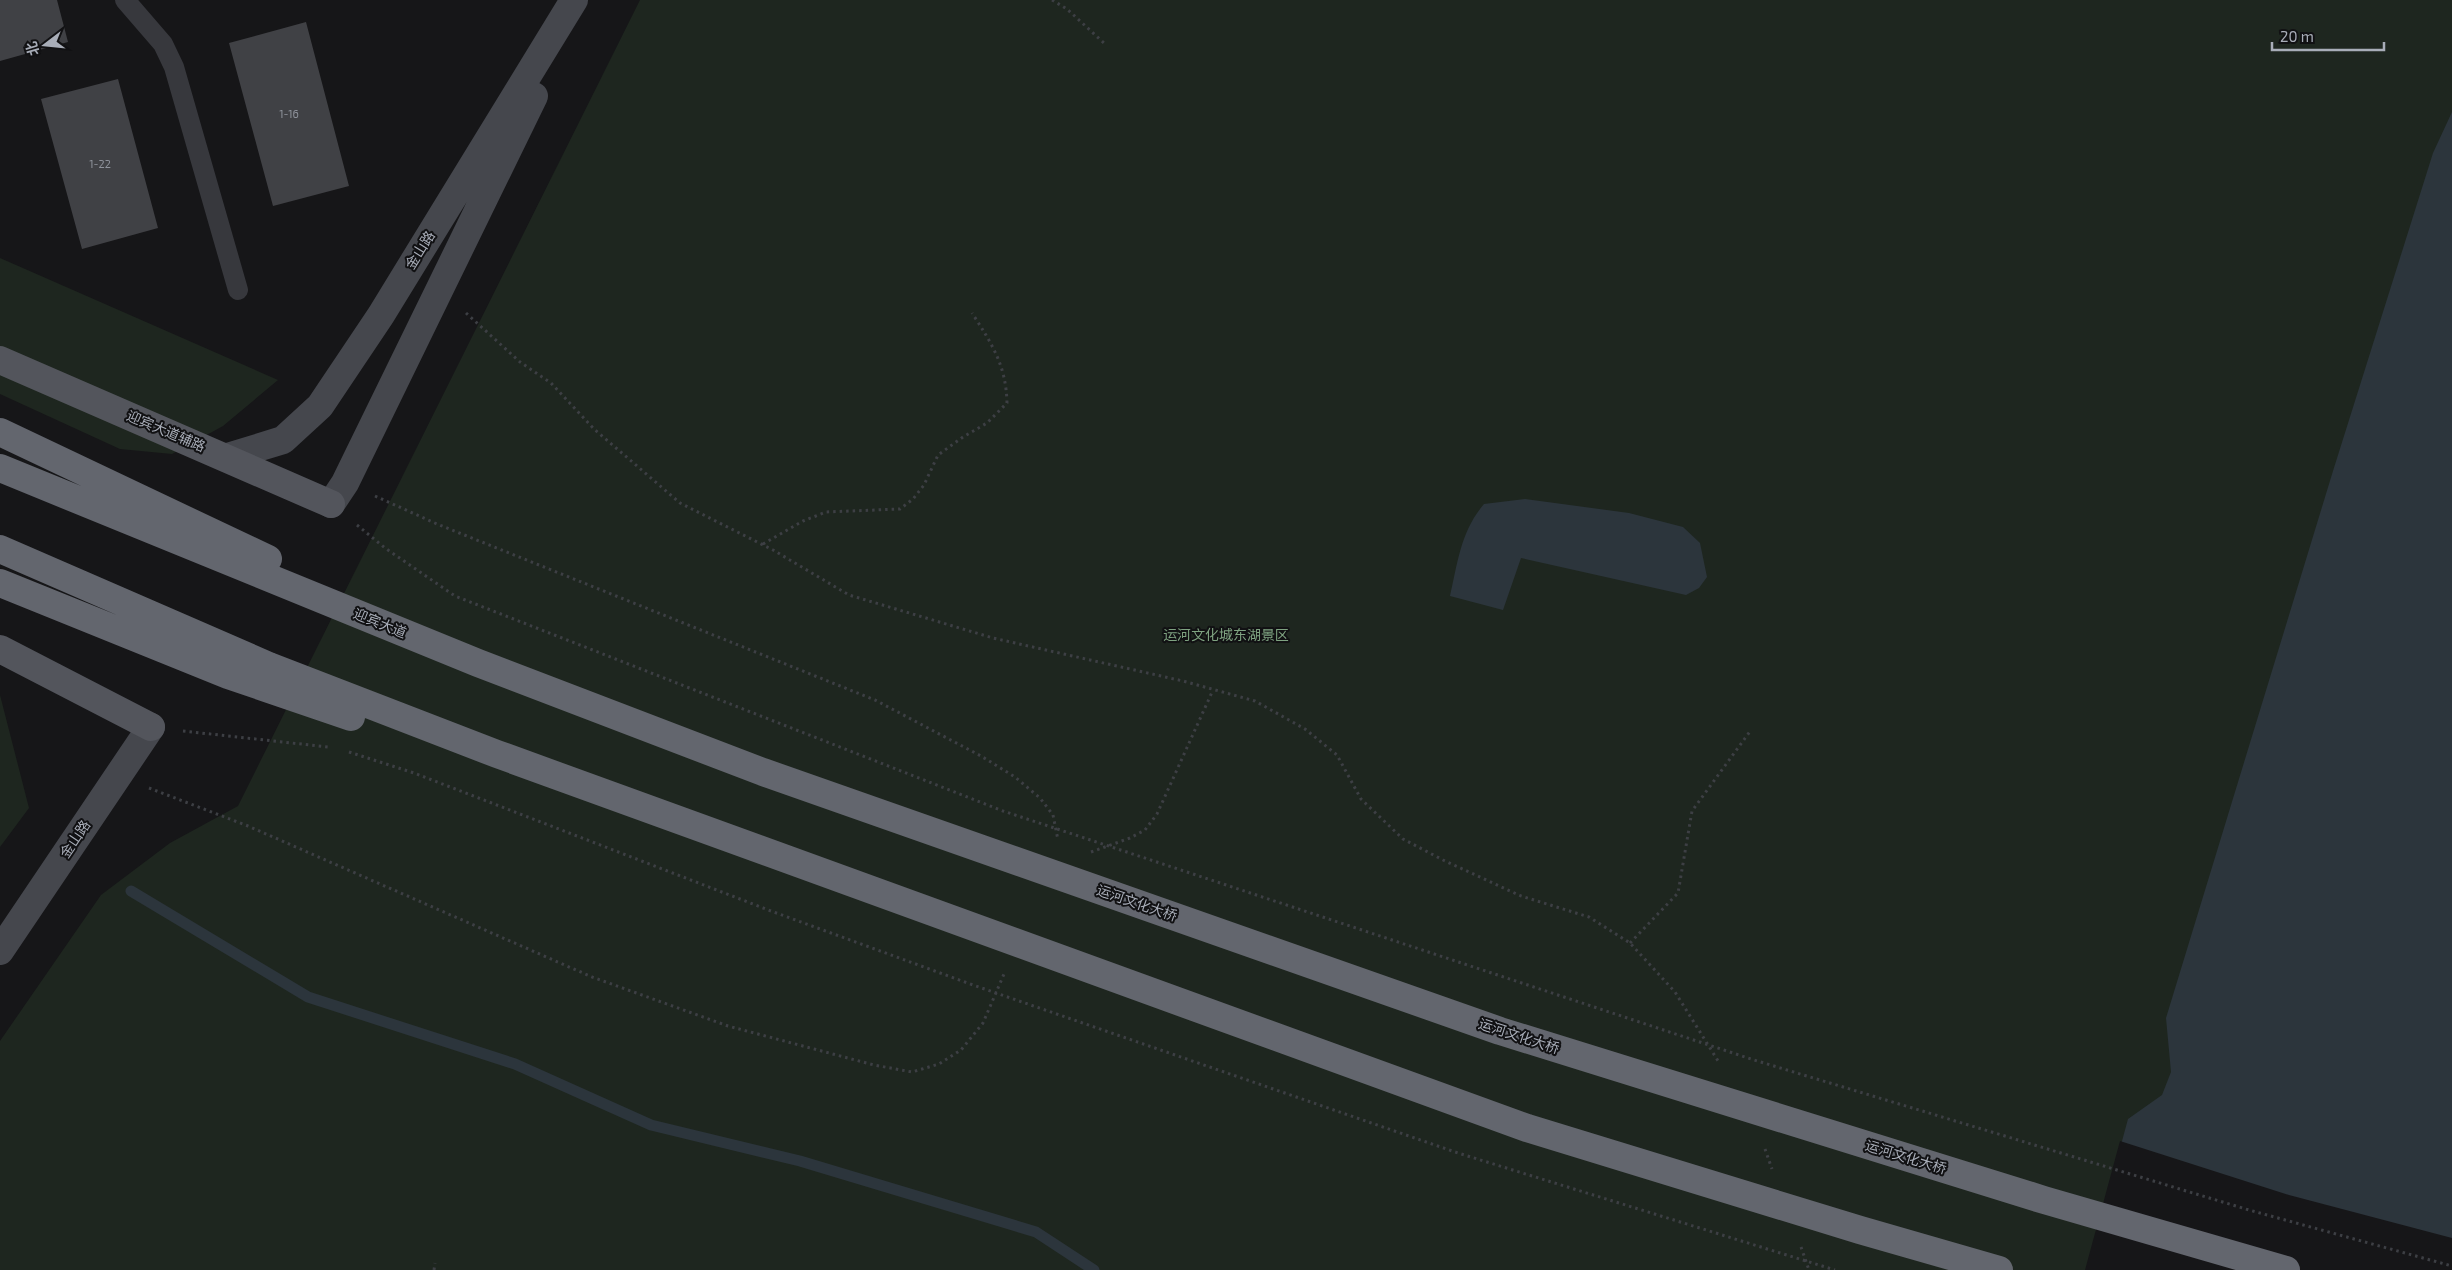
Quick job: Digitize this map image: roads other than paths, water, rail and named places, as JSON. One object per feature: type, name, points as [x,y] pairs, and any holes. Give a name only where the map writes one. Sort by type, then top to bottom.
[{"type":"highway","points":[[0,432],[166,509],[478,662]]},
{"type":"highway","name":"迎宾大道","points":[[0,468],[478,662],[763,772]]},
{"type":"highway","points":[[0,549],[269,666],[497,754],[1527,1128],[1860,1230],[1999,1270]]},
{"type":"highway","points":[[0,583],[228,675],[401,733],[497,754]]},
{"type":"highway","name":"运河文化大桥","points":[[763,772],[1500,1031],[2044,1200],[2286,1270]]},
{"type":"main road","name":"迎宾大道辅路","points":[[0,360],[331,504]]},
{"type":"main road","points":[[0,649],[151,727]]},
{"type":"street","name":"金山路","points":[[228,458],[283,440],[320,406],[381,315],[574,0]]},
{"type":"street","points":[[331,504],[345,483],[580,0]]},
{"type":"street","name":"金山路","points":[[0,951],[151,727]]},
{"type":"lane","points":[[125,0],[163,44],[174,67],[238,290]]},
{"type":"waterway","points":[[131,891],[308,997],[515,1064],[651,1125],[800,1161],[1036,1232],[1094,1270]]},
{"type":"park label","name":"运河文化城东湖景区","points":[[1226,635]]}]
